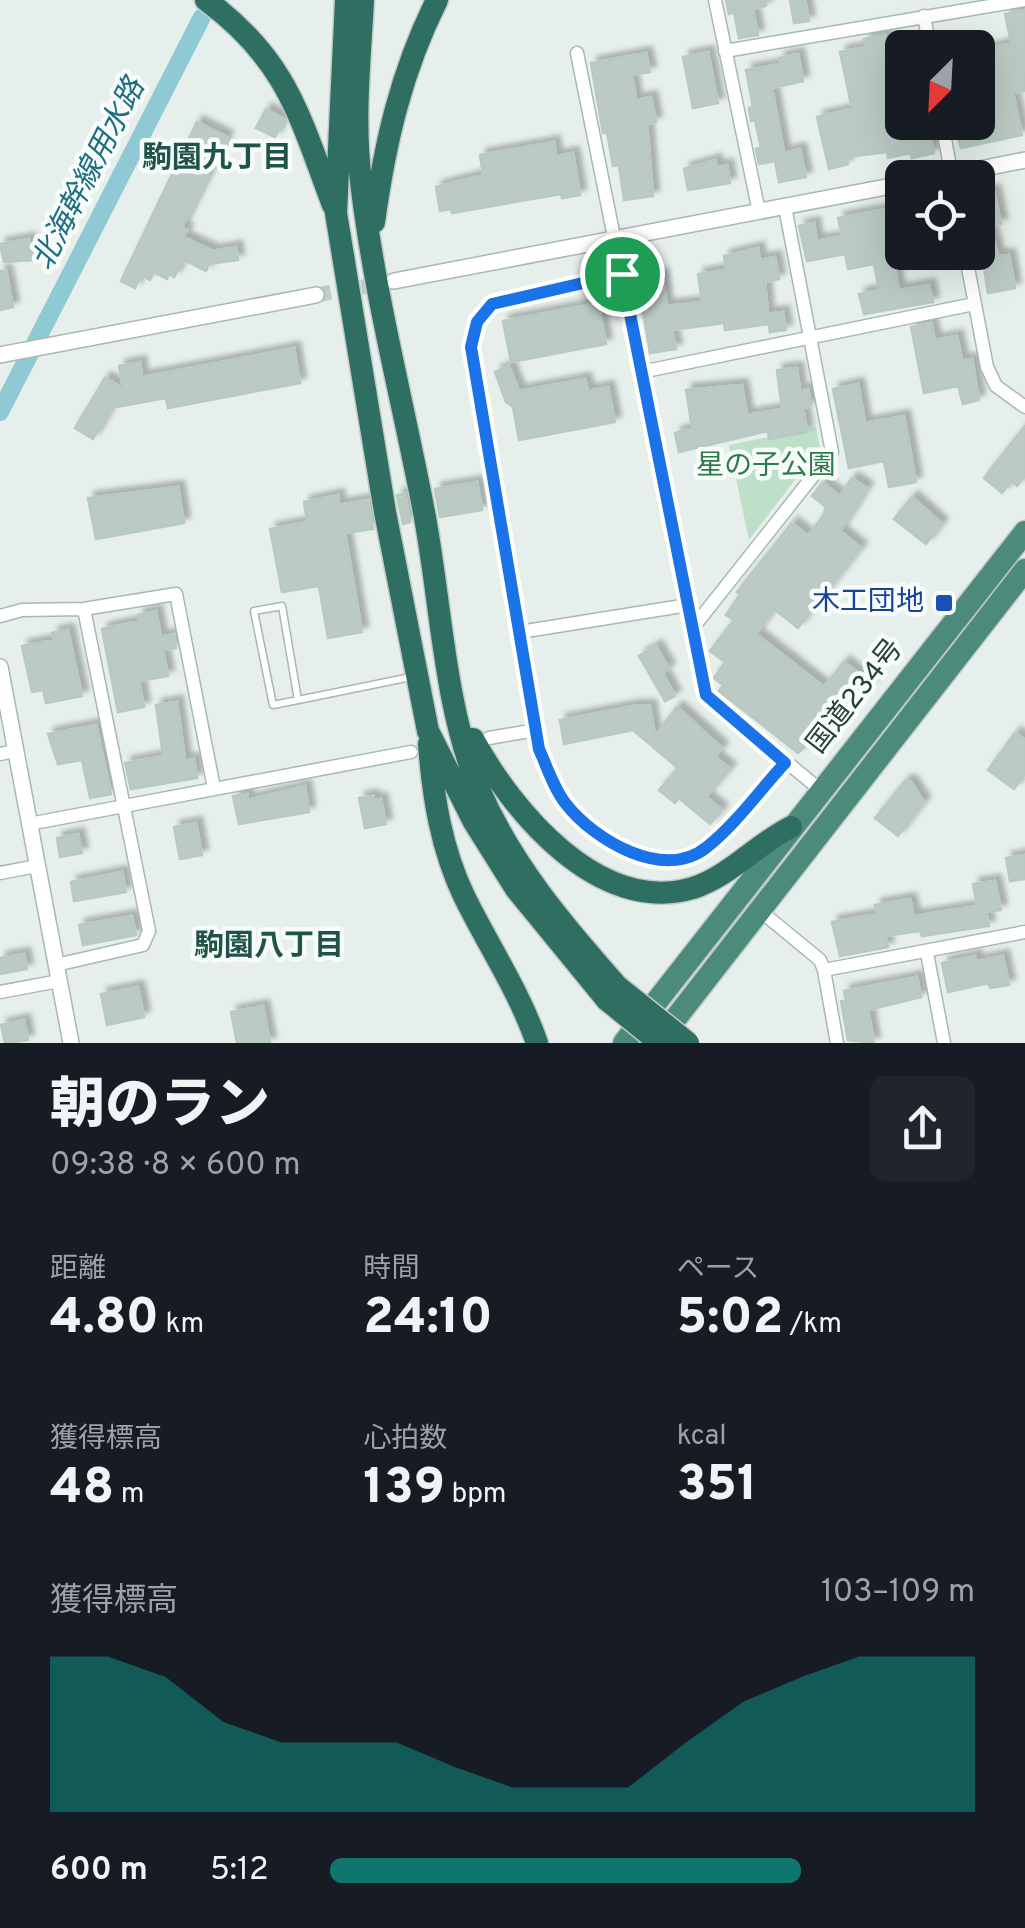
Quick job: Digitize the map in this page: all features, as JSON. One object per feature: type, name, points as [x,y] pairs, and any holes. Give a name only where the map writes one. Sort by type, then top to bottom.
[{"type":"highway","points":[[206,0],[246,30],[289,89],[336,213],[428,730],[433,796],[462,893],[537,1043]]},
{"type":"highway","points":[[336,213],[346,0]]},
{"type":"highway","points":[[363,0],[360,177],[386,342],[423,506],[456,710],[477,784],[509,850],[612,993],[688,1043]]},
{"type":"highway","points":[[371,246],[392,113],[414,45],[438,0]]},
{"type":"highway","name":"国道234号","points":[[624,1043],[1025,532]]},
{"type":"highway","name":"国道234号","points":[[660,1041],[1025,570]]},
{"type":"highway","points":[[456,710],[480,753],[532,822],[557,846],[610,880],[651,891],[692,888],[719,877],[760,842],[791,827]]},
{"type":"highway","points":[[428,730],[474,822],[516,889],[660,1041]]},
{"type":"street","points":[[715,0],[759,212]]},
{"type":"street","points":[[725,51],[1025,0]]},
{"type":"street","points":[[924,16],[927,30]]},
{"type":"street","points":[[577,53],[706,695],[842,807]]},
{"type":"street","points":[[995,166],[1025,160]]},
{"type":"street","points":[[394,282],[885,187]]},
{"type":"street","points":[[692,629],[832,452],[786,207]]},
{"type":"street","points":[[968,270],[986,367],[996,386],[1025,407]]},
{"type":"street","points":[[622,274],[492,304],[477,322],[471,347],[539,749],[565,803],[600,838],[640,856],[674,859],[704,850],[785,763]]},
{"type":"street","points":[[0,355],[316,295]]},
{"type":"street","points":[[642,372],[974,304]]},
{"type":"street","points":[[0,616],[22,610],[84,610],[176,594],[214,788]]},
{"type":"street","points":[[520,632],[688,605]]},
{"type":"street","points":[[0,992],[142,945],[149,931],[84,610]]},
{"type":"street","points":[[0,667],[8,752],[30,824],[72,1043]]},
{"type":"street","points":[[489,738],[536,730]]},
{"type":"street","points":[[30,824],[410,752]]},
{"type":"street","points":[[0,872],[38,866]]},
{"type":"street","points":[[740,895],[820,960],[837,1043]]},
{"type":"street","points":[[824,970],[1025,932]]},
{"type":"street","points":[[927,953],[944,1043]]},
{"type":"lane","points":[[298,700],[282,606],[254,611],[273,704],[298,700],[417,676]]},
{"type":"green space","name":"星の子公園","points":[[816,427],[820,447],[749,540],[729,445]]},
{"type":"building","points":[[726,0],[765,0],[766,6],[746,10],[753,10],[758,35],[739,38],[734,12],[729,14]]},
{"type":"building","points":[[790,0],[805,0],[809,21],[794,23]]},
{"type":"building","points":[[1025,10],[1025,91],[1013,93],[1022,135],[961,148],[958,140],[995,140],[995,47],[1011,43],[1005,14]]},
{"type":"building","points":[[885,35],[885,140],[931,140],[934,153],[912,158],[910,153],[888,158],[887,152],[847,157],[848,164],[829,169],[817,117],[852,109],[840,52],[866,47],[864,39]]},
{"type":"building","points":[[708,52],[718,103],[693,108],[683,57]]},
{"type":"building","points":[[646,53],[650,72],[632,75],[636,100],[651,97],[656,122],[647,124],[653,196],[624,200],[619,165],[613,166],[607,132],[603,133],[591,63]]},
{"type":"building","points":[[798,54],[803,81],[772,88],[784,153],[800,149],[806,177],[779,182],[775,161],[759,164],[756,149],[761,148],[755,120],[751,121],[749,108],[753,107],[746,70],[781,64],[779,58]]},
{"type":"building","points":[[266,109],[284,119],[275,137],[256,128]]},
{"type":"building","points":[[197,122],[227,137],[182,227],[187,230],[183,237],[213,251],[236,247],[238,260],[209,264],[206,271],[184,260],[174,277],[169,274],[167,279],[154,272],[150,280],[141,275],[135,288],[121,281]]},
{"type":"building","points":[[554,142],[556,156],[573,153],[580,195],[562,198],[561,194],[452,213],[451,209],[440,211],[436,187],[483,175],[480,155]]},
{"type":"building","points":[[715,160],[717,167],[727,165],[730,183],[688,190],[684,169]]},
{"type":"building","points":[[995,196],[1001,224],[995,225]]},
{"type":"building","points":[[885,210],[885,270],[895,270],[899,290],[929,285],[933,302],[864,314],[859,294],[879,290],[874,264],[848,269],[845,254],[807,261],[799,226],[814,223],[817,241],[842,236],[838,218]]},
{"type":"building","points":[[29,239],[33,260],[4,262],[0,244]]},
{"type":"building","points":[[995,245],[998,256],[1009,255],[1015,288],[988,293],[984,270],[995,270]]},
{"type":"building","points":[[758,248],[760,260],[775,257],[779,279],[765,282],[768,314],[783,312],[786,330],[770,332],[769,324],[725,330],[724,323],[672,330],[676,349],[650,353],[642,304],[648,303],[644,278],[662,275],[667,306],[702,302],[698,274],[726,270],[724,256]]},
{"type":"building","points":[[0,271],[6,271],[13,307],[0,310]]},
{"type":"building","points":[[598,303],[606,344],[511,362],[503,321]]},
{"type":"building","points":[[931,323],[935,340],[957,336],[962,361],[972,359],[979,400],[963,404],[958,386],[924,393],[911,327]]},
{"type":"building","points":[[294,348],[300,383],[168,408],[166,398],[111,408],[93,439],[75,428],[105,378],[123,388],[119,366],[140,362],[142,377]]},
{"type":"building","points":[[509,366],[519,391],[585,379],[588,391],[608,387],[615,422],[519,440],[513,407],[506,402],[495,372]]},
{"type":"building","points":[[797,368],[800,391],[808,389],[811,406],[803,408],[807,432],[769,439],[768,431],[679,452],[675,433],[692,428],[686,390],[742,385],[747,415],[782,409],[777,370]]},
{"type":"building","points":[[858,384],[865,423],[904,416],[916,482],[889,487],[884,461],[849,468],[833,389]]},
{"type":"building","points":[[1025,426],[1025,476],[1017,486],[1012,481],[1002,493],[984,478]]},
{"type":"building","points":[[852,478],[867,488],[840,531],[861,548],[798,628],[774,609],[756,634],[824,687],[844,662],[871,683],[798,753],[719,691],[723,685],[714,678],[725,662],[710,651],[734,620],[726,615],[740,595],[737,592],[792,523],[808,536],[823,516],[826,507],[812,496],[823,483],[840,496]]},
{"type":"building","points":[[477,482],[482,510],[440,517],[435,489]]},
{"type":"building","points":[[178,487],[184,523],[96,539],[88,498]]},
{"type":"building","points":[[405,494],[410,522],[403,524],[397,495]]},
{"type":"building","points":[[338,495],[339,505],[368,500],[373,529],[345,533],[362,632],[328,638],[319,586],[282,592],[270,529],[307,522],[304,502]]},
{"type":"building","points":[[912,497],[942,524],[926,544],[894,519]]},
{"type":"building","points":[[156,611],[161,637],[174,634],[176,648],[163,650],[168,676],[139,681],[144,707],[118,712],[102,629],[139,621],[138,615]]},
{"type":"building","points":[[68,630],[82,696],[46,703],[43,690],[32,692],[22,646],[54,640],[52,633]]},
{"type":"building","points":[[656,646],[669,669],[662,672],[675,696],[665,701],[639,656]]},
{"type":"building","points":[[177,702],[185,761],[194,759],[197,778],[131,789],[125,763],[163,756],[156,705]]},
{"type":"building","points":[[650,706],[655,736],[677,707],[722,748],[715,757],[730,769],[706,797],[722,810],[710,824],[679,798],[675,803],[659,790],[678,768],[633,730],[564,744],[560,720]]},
{"type":"building","points":[[96,725],[111,794],[90,798],[82,760],[58,764],[48,734]]},
{"type":"building","points":[[1015,733],[1025,740],[1025,774],[1014,789],[988,770]]},
{"type":"building","points":[[905,781],[911,782],[924,802],[898,836],[875,818]]},
{"type":"building","points":[[305,786],[309,812],[239,824],[233,796],[247,794],[248,800]]},
{"type":"building","points":[[373,796],[373,800],[381,799],[386,824],[365,828],[359,798]]},
{"type":"building","points":[[196,823],[202,855],[180,859],[174,827]]},
{"type":"building","points":[[78,834],[82,853],[60,857],[57,838]]},
{"type":"building","points":[[1025,855],[1025,879],[1010,881],[1006,858]]},
{"type":"building","points":[[122,872],[126,892],[74,901],[71,882]]},
{"type":"building","points":[[995,881],[1001,910],[986,912],[989,926],[922,936],[920,931],[885,936],[888,947],[840,956],[832,922],[877,914],[875,905],[910,899],[914,916],[977,906],[973,884]]},
{"type":"building","points":[[132,916],[136,935],[83,945],[79,925]]},
{"type":"building","points":[[24,954],[27,969],[0,974],[0,958]]},
{"type":"building","points":[[975,956],[977,961],[1003,956],[1009,985],[990,988],[989,983],[948,992],[942,963]]},
{"type":"building","points":[[917,977],[921,997],[868,1010],[874,1043],[848,1040],[841,1001],[846,1000],[844,991]]},
{"type":"building","points":[[138,987],[144,1017],[107,1025],[101,994]]},
{"type":"building","points":[[263,1006],[270,1043],[237,1043],[231,1012]]},
{"type":"building","points":[[24,1020],[28,1040],[5,1043],[1,1025]]},
{"type":"waterway","name":"北海幹線用水路","points":[[0,412],[202,17]]},
{"type":"tunnel","points":[[316,295],[386,283]]},
{"type":"place","name":"木工団地","points":[[944,603]]},
{"type":"district","name":"駒園九丁目","points":[[217,159]]},
{"type":"district","name":"駒園八丁目","points":[[269,947]]},
{"type":"route","points":[[622,274],[706,695],[785,763],[704,850],[674,859],[640,856],[600,838],[565,803],[539,749],[471,347],[477,322],[492,304],[622,274]]}]
